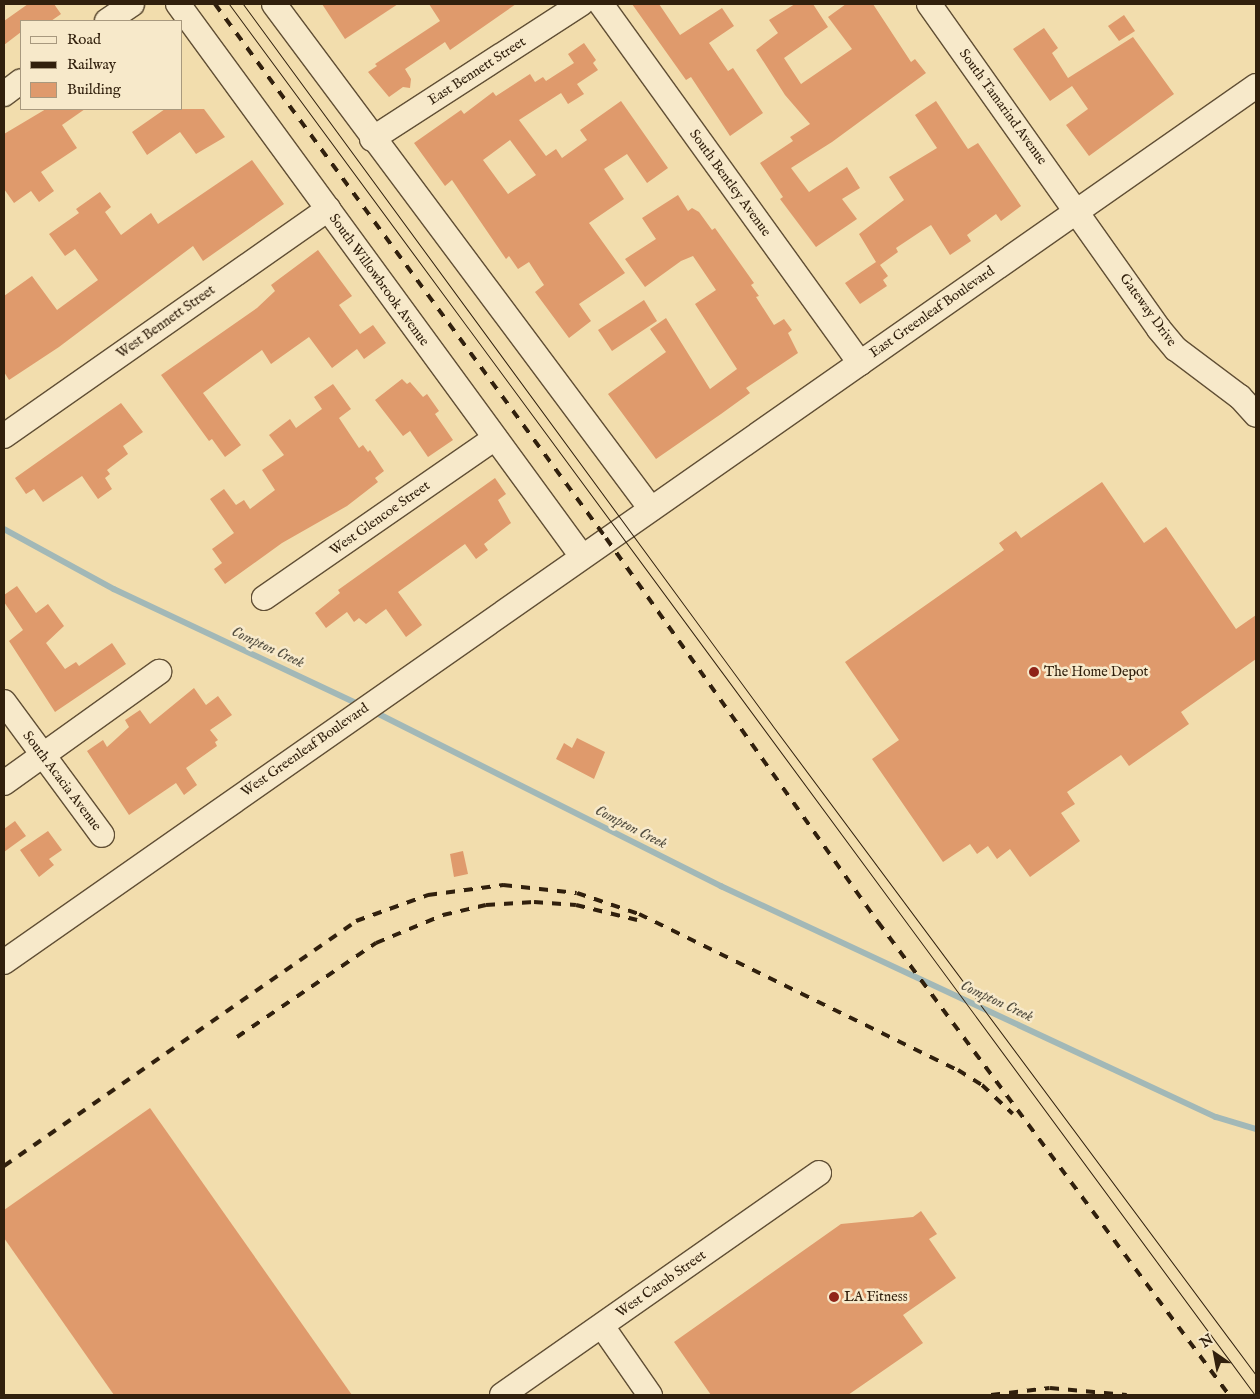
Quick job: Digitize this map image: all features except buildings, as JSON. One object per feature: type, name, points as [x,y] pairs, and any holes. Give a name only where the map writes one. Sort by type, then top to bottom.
[{"type":"street","points":[[108,20],[132,4]]},
{"type":"street","name":"South Willowbrook Avenue","points":[[178,4],[581,555]]},
{"type":"street","points":[[274,4],[372,139],[651,509]]},
{"type":"street","name":"East Bennett Street","points":[[372,139],[582,4]]},
{"type":"street","name":"South Bentley Avenue","points":[[600,4],[860,363]]},
{"type":"street","name":"South Tamarind Avenue","points":[[929,4],[1077,210]]},
{"type":"street","points":[[4,94],[20,82]]},
{"type":"street","name":"East Greenleaf Boulevard","points":[[606,538],[651,509],[1256,86]]},
{"type":"street","name":"West Bennett Street","points":[[4,436],[328,209]]},
{"type":"street","name":"Gateway Drive","points":[[1077,210],[1176,349],[1240,397],[1256,415]]},
{"type":"street","name":"West Glencoe Street","points":[[264,598],[495,438]]},
{"type":"street","name":"West Greenleaf Boulevard","points":[[4,962],[606,538]]},
{"type":"street","points":[[4,783],[159,672]]},
{"type":"street","name":"South Acacia Avenue","points":[[4,702],[102,835]]},
{"type":"street","name":"West Carob Street","points":[[502,1395],[819,1173]]},
{"type":"street","points":[[602,1326],[650,1395]]},
{"type":"waterway","name":"Compton Creek","points":[[4,529],[114,589],[360,705]]},
{"type":"waterway","name":"Compton Creek","points":[[373,711],[721,886],[1216,1117],[1256,1129]]},
{"type":"tram line","points":[[229,4],[1255,1395]]},
{"type":"tram line","points":[[243,4],[772,725],[1256,1375]]},
{"type":"railway","points":[[215,4],[606,538],[878,922],[1229,1395]]},
{"type":"railway","points":[[4,1166],[356,921],[428,895],[503,885],[577,893],[639,914],[958,1070],[982,1085],[1013,1114]]},
{"type":"railway","points":[[237,1037],[376,943],[443,915],[486,905],[534,902],[576,905],[637,920]]},
{"type":"railway","points":[[991,1395],[1050,1388],[1127,1395]]},
{"type":"place","name":"The Home Depot","points":[[1034,672]]},
{"type":"place","name":"LA Fitness","points":[[834,1297]]}]
